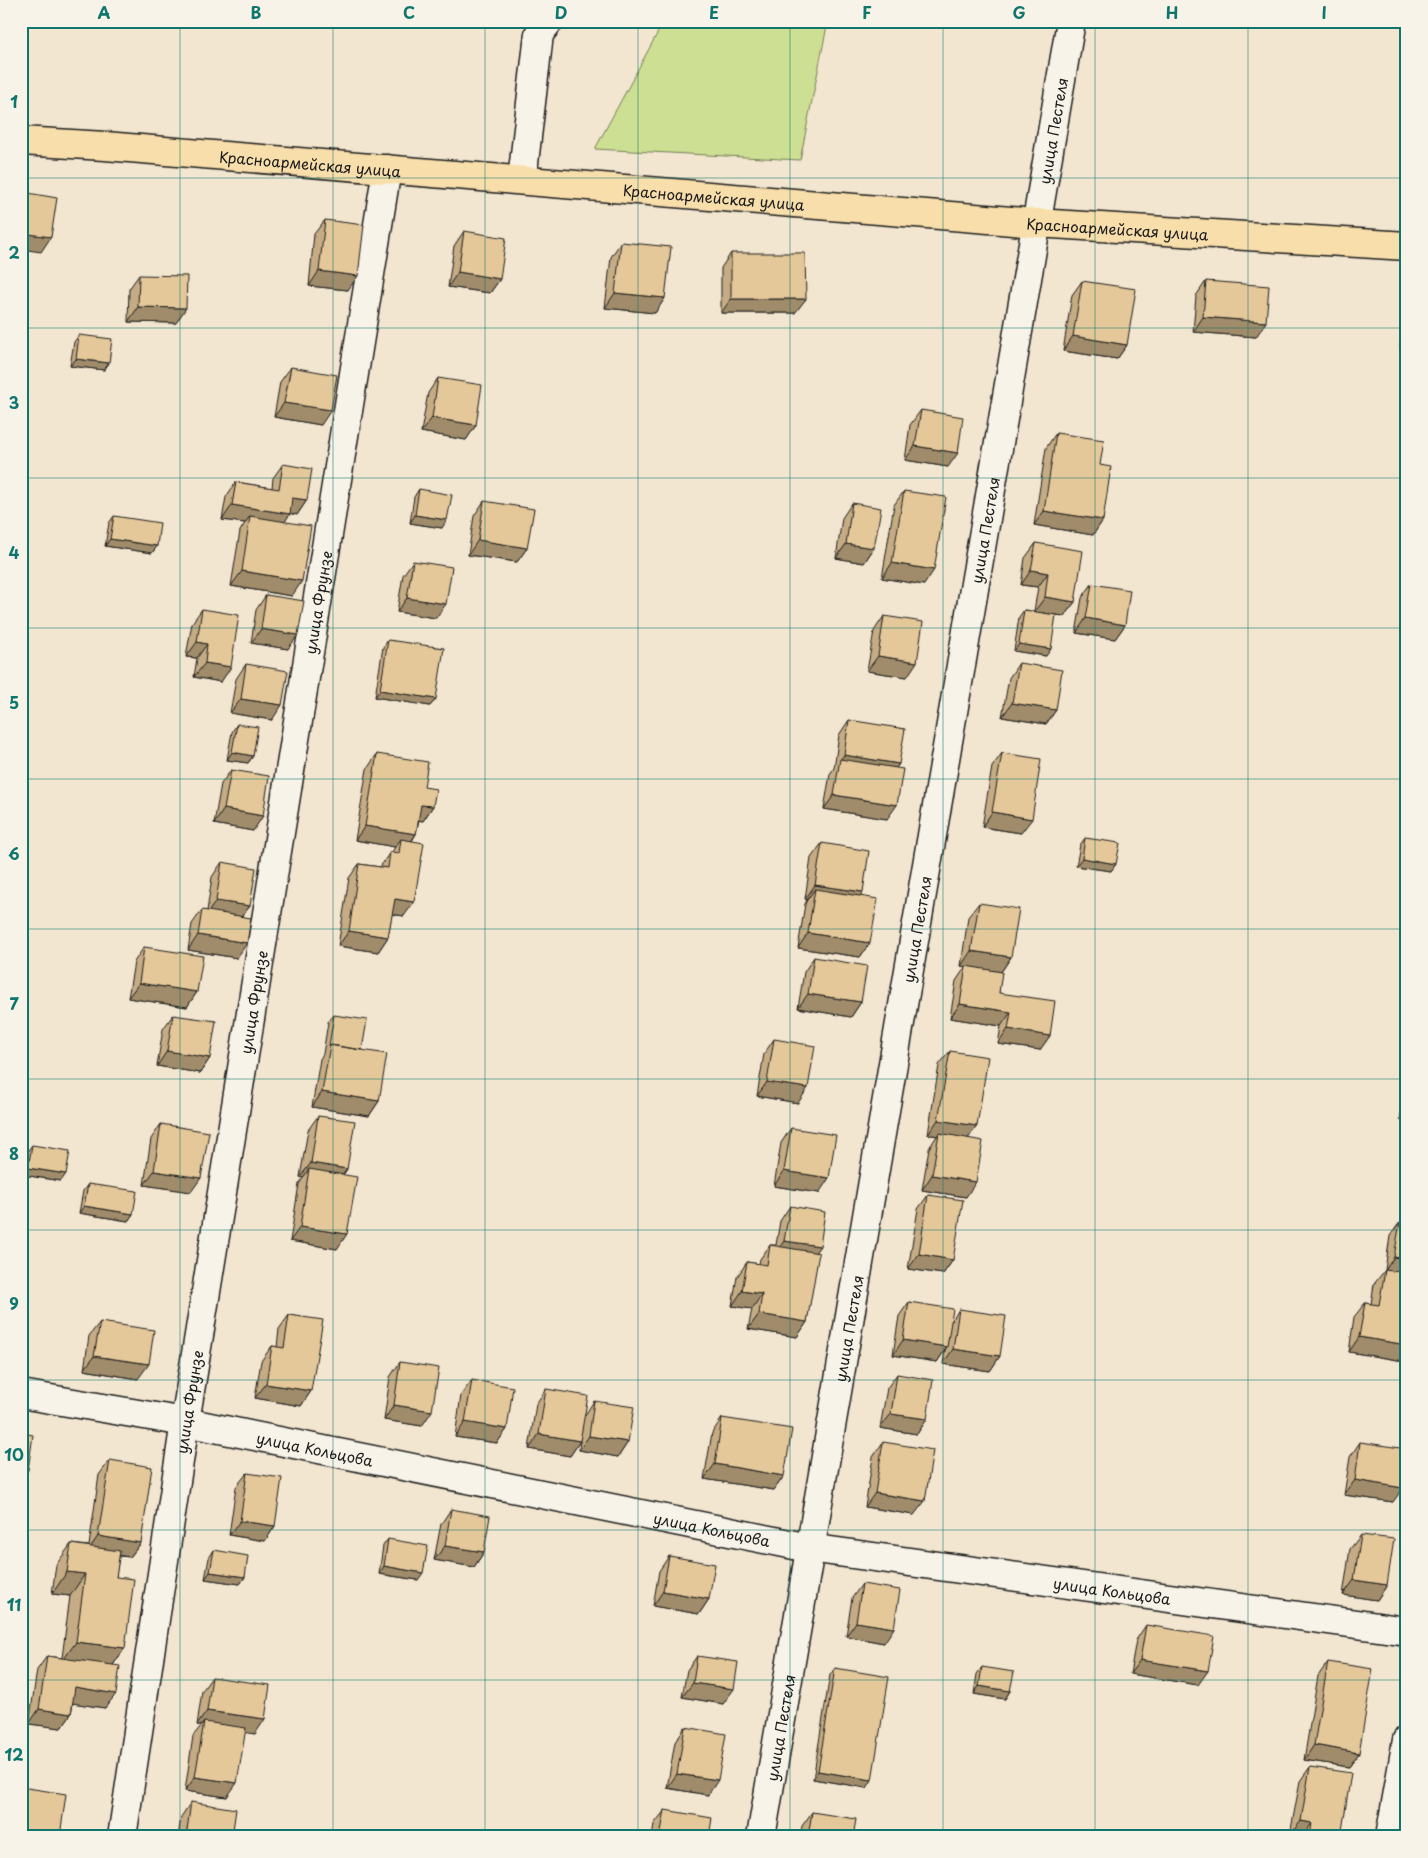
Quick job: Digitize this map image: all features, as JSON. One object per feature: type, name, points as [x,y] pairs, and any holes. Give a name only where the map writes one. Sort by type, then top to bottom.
[{"type":"main road","name":"Красноармейская улица","points":[[21,142],[104,146],[1036,223],[1407,246]]},
{"type":"street","name":"улица Пестеля","points":[[761,1837],[1071,21]]},
{"type":"street","points":[[522,180],[540,26]]},
{"type":"street","name":"улица Фрунзе","points":[[122,1837],[186,1422],[387,169]]},
{"type":"street","name":"улица Кольцова","points":[[21,1394],[186,1422],[809,1548],[1407,1631]]},
{"type":"street","points":[[1390,1837],[1407,1740]]},
{"type":"green space","points":[[664,21],[828,21],[800,160],[595,149]]},
{"type":"building","points":[[22,192],[57,198],[51,237],[21,233]]},
{"type":"building","points":[[325,220],[364,225],[358,276],[319,271]]},
{"type":"building","points":[[464,231],[506,238],[500,279],[458,272]]},
{"type":"building","points":[[621,242],[671,247],[665,298],[615,293]]},
{"type":"building","points":[[731,253],[805,253],[806,299],[731,299]]},
{"type":"building","points":[[139,275],[187,276],[186,308],[138,307]]},
{"type":"building","points":[[1082,281],[1136,289],[1127,345],[1073,336]]},
{"type":"building","points":[[1206,281],[1269,286],[1266,322],[1203,317]]},
{"type":"building","points":[[79,335],[112,339],[109,363],[76,359]]},
{"type":"building","points":[[291,367],[337,375],[331,410],[284,403]]},
{"type":"building","points":[[438,378],[482,385],[476,425],[432,418]]},
{"type":"building","points":[[921,410],[963,417],[958,453],[915,446]]},
{"type":"building","points":[[1056,433],[1104,440],[1100,465],[1111,467],[1103,520],[1044,511]]},
{"type":"building","points":[[283,464],[312,469],[307,500],[292,498],[290,514],[232,505],[236,482],[279,489]]},
{"type":"building","points":[[419,489],[452,495],[447,520],[415,515]]},
{"type":"building","points":[[904,491],[946,497],[934,570],[892,563]]},
{"type":"building","points":[[484,501],[534,509],[527,548],[478,540]]},
{"type":"building","points":[[852,503],[881,508],[874,548],[846,544]]},
{"type":"building","points":[[114,516],[160,523],[157,546],[110,539]]},
{"type":"building","points":[[250,516],[311,526],[302,581],[242,571]]},
{"type":"building","points":[[1036,543],[1083,551],[1075,602],[1045,597],[1048,573],[1031,570]]},
{"type":"building","points":[[413,561],[452,567],[446,604],[407,598]]},
{"type":"building","points":[[1092,584],[1130,590],[1125,625],[1086,618]]},
{"type":"building","points":[[266,595],[304,601],[298,635],[261,629]]},
{"type":"building","points":[[202,609],[239,615],[231,667],[205,663],[207,644],[197,642]]},
{"type":"building","points":[[1024,610],[1056,615],[1051,649],[1019,644]]},
{"type":"building","points":[[884,616],[923,622],[917,662],[878,656]]},
{"type":"building","points":[[388,640],[444,648],[436,699],[380,690]]},
{"type":"building","points":[[1019,663],[1062,670],[1056,710],[1012,703]]},
{"type":"building","points":[[246,664],[288,671],[282,705],[241,699]]},
{"type":"building","points":[[849,720],[905,729],[899,764],[844,755]]},
{"type":"building","points":[[237,724],[258,727],[253,756],[232,752]]},
{"type":"building","points":[[1002,753],[1041,759],[1032,819],[992,812]]},
{"type":"building","points":[[377,754],[428,762],[424,787],[436,789],[433,806],[421,805],[416,834],[365,826]]},
{"type":"building","points":[[840,759],[903,769],[897,805],[834,795]]},
{"type":"building","points":[[231,770],[269,776],[263,816],[224,809]]},
{"type":"building","points":[[1085,838],[1120,843],[1116,864],[1082,858]]},
{"type":"building","points":[[401,839],[424,843],[414,902],[395,899],[388,937],[349,931],[359,864],[388,868],[390,852],[399,853]]},
{"type":"building","points":[[822,843],[869,851],[863,892],[815,885]]},
{"type":"building","points":[[222,862],[256,868],[250,906],[216,901]]},
{"type":"building","points":[[815,889],[878,899],[870,943],[808,933]]},
{"type":"building","points":[[979,903],[1019,909],[1011,957],[971,951]]},
{"type":"building","points":[[202,910],[251,918],[247,943],[198,935]]},
{"type":"building","points":[[144,947],[203,956],[197,992],[139,983]]},
{"type":"building","points":[[814,957],[867,966],[861,1002],[808,994]]},
{"type":"building","points":[[966,966],[1002,972],[999,993],[1055,1001],[1050,1036],[1008,1029],[1011,1012],[960,1004]]},
{"type":"building","points":[[173,1015],[216,1021],[210,1058],[167,1051]]},
{"type":"building","points":[[334,1015],[367,1020],[362,1050],[329,1046]]},
{"type":"building","points":[[774,1039],[815,1046],[808,1088],[767,1082]]},
{"type":"building","points":[[330,1045],[387,1054],[379,1101],[322,1092]]},
{"type":"building","points":[[950,1051],[988,1057],[977,1126],[938,1120]]},
{"type":"building","points":[[318,1116],[355,1121],[347,1169],[311,1163]]},
{"type":"building","points":[[161,1124],[209,1132],[201,1178],[154,1171]]},
{"type":"building","points":[[791,1128],[836,1135],[829,1178],[784,1171]]},
{"type":"building","points":[[939,1133],[983,1141],[976,1182],[932,1175]]},
{"type":"building","points":[[32,1145],[70,1151],[66,1174],[28,1168]]},
{"type":"building","points":[[309,1169],[357,1177],[347,1234],[300,1227]]},
{"type":"building","points":[[88,1184],[137,1191],[133,1214],[84,1206]]},
{"type":"building","points":[[928,1195],[963,1200],[953,1260],[919,1254]]},
{"type":"building","points":[[790,1206],[825,1212],[820,1246],[784,1241]]},
{"type":"building","points":[[1400,1222],[1407,1223],[1407,1259],[1394,1257]]},
{"type":"building","points":[[770,1245],[819,1253],[807,1322],[759,1314],[762,1294],[742,1291],[747,1262],[767,1265]]},
{"type":"building","points":[[1385,1270],[1407,1273],[1407,1345],[1359,1337],[1365,1303],[1379,1305]]},
{"type":"building","points":[[909,1302],[953,1309],[947,1347],[903,1340]]},
{"type":"building","points":[[21,1307],[25,1308],[21,1332]]},
{"type":"building","points":[[959,1309],[1006,1316],[1000,1356],[953,1349]]},
{"type":"building","points":[[289,1315],[323,1320],[311,1391],[266,1384],[272,1346],[284,1348]]},
{"type":"building","points":[[100,1322],[154,1330],[149,1364],[94,1356]]},
{"type":"building","points":[[400,1362],[439,1368],[432,1411],[394,1405]]},
{"type":"building","points":[[897,1374],[933,1380],[927,1419],[891,1414]]},
{"type":"building","points":[[472,1380],[513,1387],[507,1429],[465,1422]]},
{"type":"building","points":[[546,1389],[588,1396],[580,1441],[539,1434]]},
{"type":"building","points":[[594,1401],[634,1407],[628,1442],[589,1436]]},
{"type":"building","points":[[722,1418],[792,1429],[784,1476],[715,1464]]},
{"type":"building","points":[[21,1433],[33,1435],[28,1470],[21,1469]]},
{"type":"building","points":[[883,1442],[933,1450],[925,1501],[875,1493]]},
{"type":"building","points":[[1360,1442],[1407,1449],[1407,1467],[1403,1488],[1355,1480]]},
{"type":"building","points":[[110,1460],[152,1467],[141,1543],[98,1536]]},
{"type":"building","points":[[247,1473],[282,1478],[275,1526],[240,1521]]},
{"type":"building","points":[[451,1509],[490,1516],[484,1552],[445,1546]]},
{"type":"building","points":[[1361,1535],[1394,1539],[1387,1585],[1354,1580]]},
{"type":"building","points":[[388,1539],[428,1546],[423,1573],[384,1566]]},
{"type":"building","points":[[71,1544],[120,1551],[116,1577],[134,1579],[125,1648],[76,1642],[85,1574],[67,1572]]},
{"type":"building","points":[[214,1550],[248,1556],[245,1577],[210,1572]]},
{"type":"building","points":[[669,1556],[715,1564],[709,1599],[663,1591]]},
{"type":"building","points":[[862,1584],[900,1590],[894,1628],[856,1622]]},
{"type":"building","points":[[1146,1625],[1214,1636],[1208,1671],[1140,1660]]},
{"type":"building","points":[[47,1656],[120,1666],[116,1694],[75,1687],[71,1714],[39,1709]]},
{"type":"building","points":[[697,1656],[738,1662],[734,1689],[693,1683]]},
{"type":"building","points":[[1328,1662],[1373,1669],[1359,1753],[1314,1745]]},
{"type":"building","points":[[982,1667],[1014,1672],[1010,1691],[979,1686]]},
{"type":"building","points":[[835,1668],[889,1677],[872,1780],[818,1771]]},
{"type":"building","points":[[212,1677],[270,1685],[265,1719],[207,1711]]},
{"type":"building","points":[[204,1722],[246,1728],[237,1783],[195,1777]]},
{"type":"building","points":[[685,1727],[726,1734],[718,1780],[677,1774]]},
{"type":"building","points":[[1310,1767],[1351,1773],[1341,1837],[1310,1837],[1312,1823],[1301,1821]]},
{"type":"building","points":[[21,1787],[66,1794],[60,1836],[21,1831]]},
{"type":"building","points":[[191,1802],[236,1809],[232,1837],[186,1837]]},
{"type":"building","points":[[665,1810],[712,1818],[709,1837],[660,1837]]},
{"type":"building","points":[[812,1812],[856,1819],[853,1837],[808,1837]]}]
